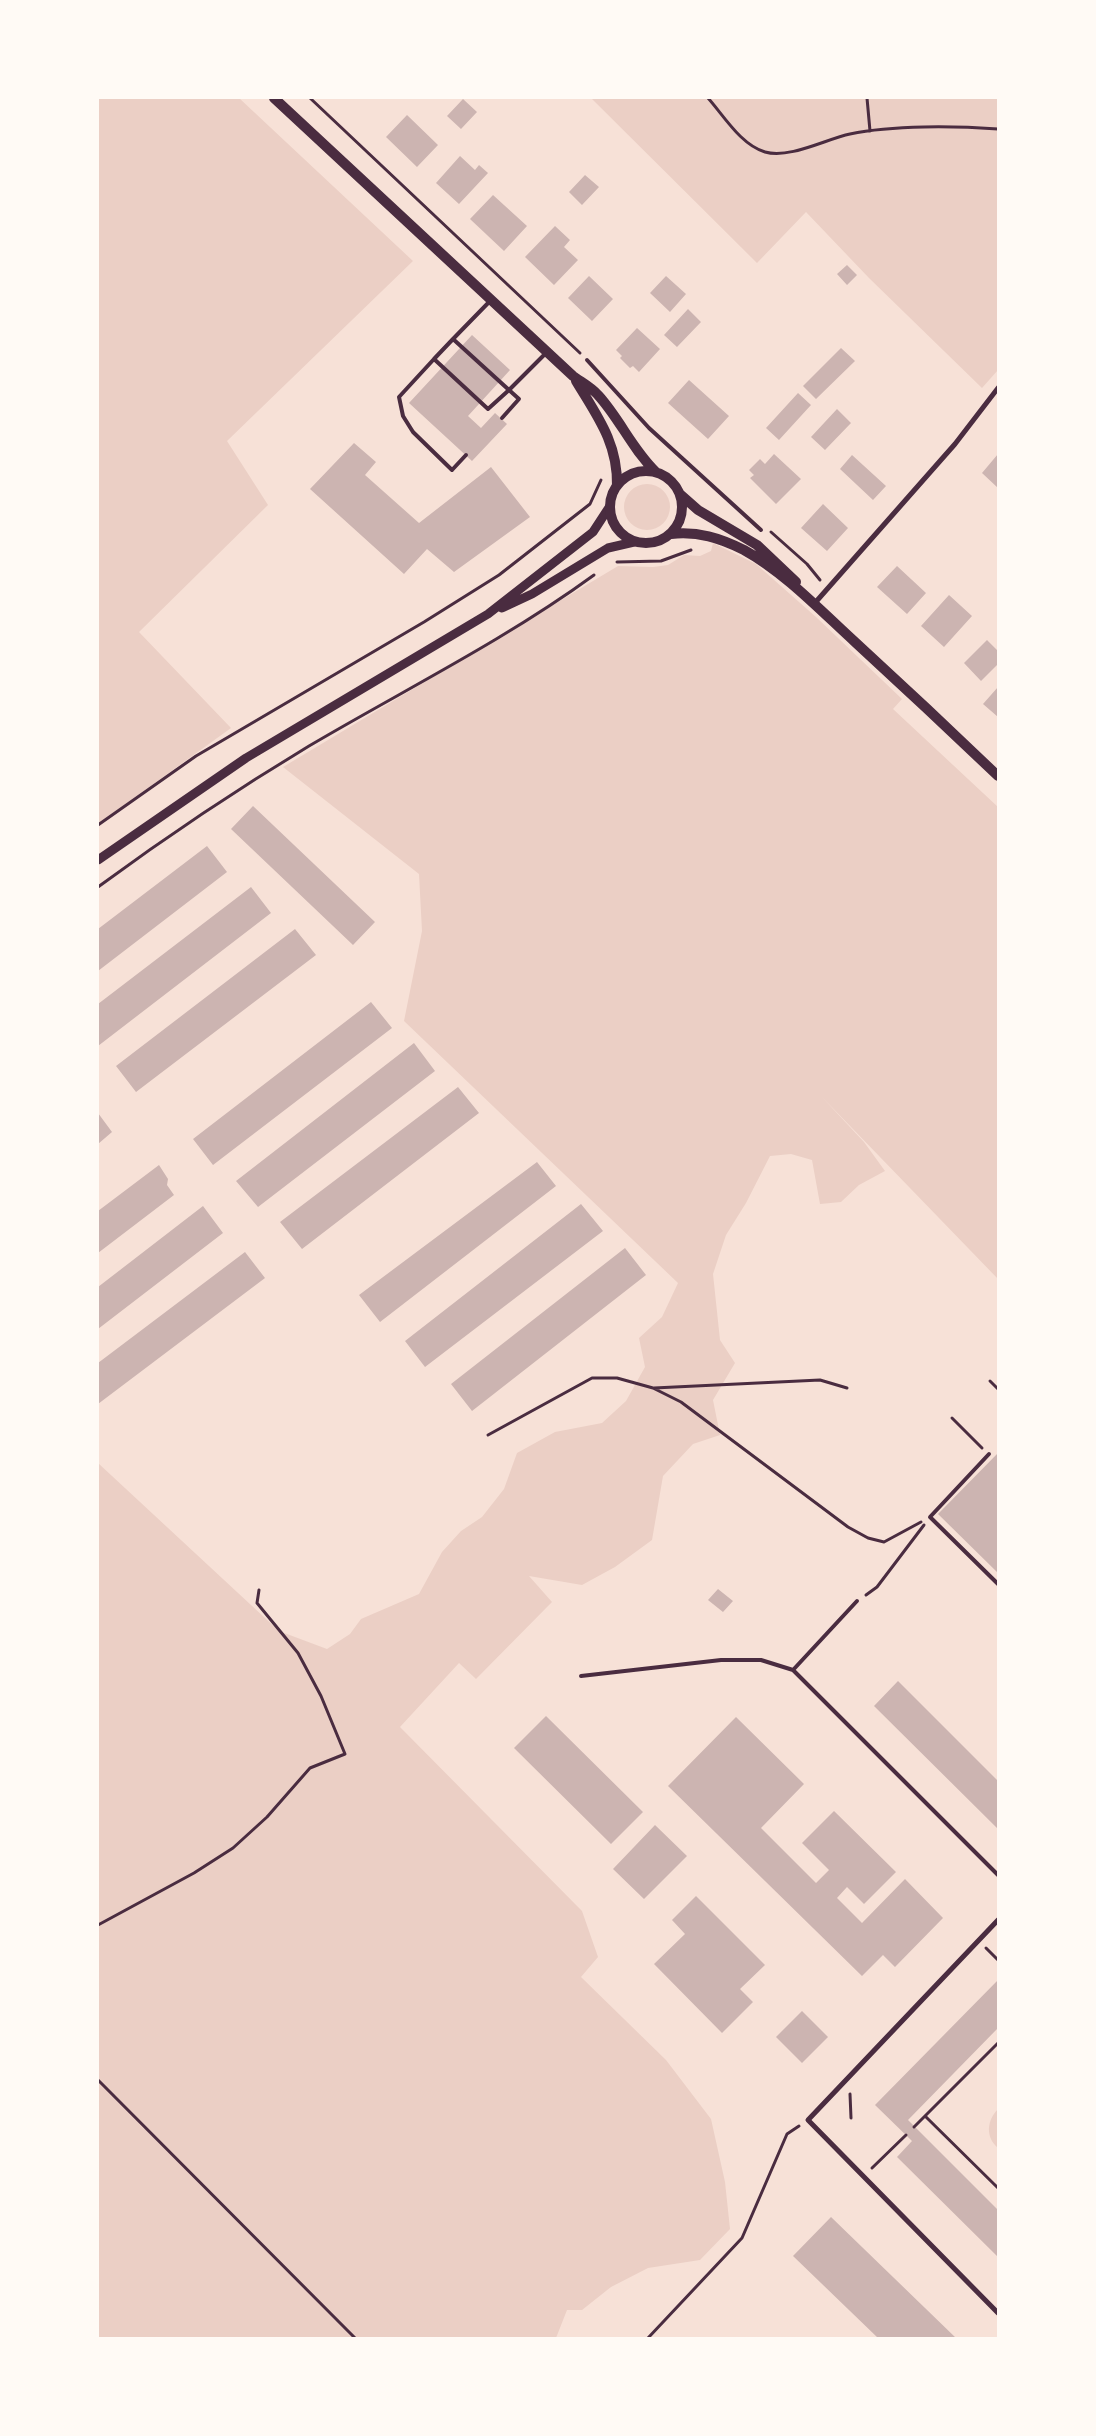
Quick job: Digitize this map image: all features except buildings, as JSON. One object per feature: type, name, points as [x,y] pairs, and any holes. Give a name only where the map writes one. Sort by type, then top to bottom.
[{"type":"main road","points":[[274,98],[546,352],[596,393],[616,419],[634,448],[656,472],[675,485],[681,495],[698,510],[757,544],[789,574],[814,604]]},
{"type":"main road","points":[[573,376],[609,438],[616,460],[617,486]]},
{"type":"main road","points":[[656,472],[634,473],[617,486],[610,506],[616,527],[624,536],[634,542],[646,544],[657,542],[671,534],[682,518],[683,506],[681,495]]},
{"type":"main road","points":[[671,534],[698,533],[744,551],[764,563],[814,604],[998,776]]},
{"type":"street","points":[[814,604],[955,444],[998,388]]},
{"type":"street","points":[[488,614],[593,532],[610,506]]},
{"type":"street","points":[[98,860],[246,758],[488,614],[532,594],[608,548],[634,542]]},
{"type":"street","points":[[998,1920],[808,2120],[998,2313]]},
{"type":"lane","points":[[466,456],[452,470],[418,437],[402,416],[399,397],[491,300]]},
{"type":"lane","points":[[453,339],[519,399],[502,418]]},
{"type":"lane","points":[[434,359],[488,409],[546,352]]},
{"type":"lane","points":[[587,360],[649,428],[761,530]]},
{"type":"lane","points":[[989,1454],[930,1517],[998,1584]]},
{"type":"lane","points":[[793,1670],[857,1601]]},
{"type":"lane","points":[[581,1676],[721,1660],[761,1660],[793,1670],[998,1875]]},
{"type":"path","points":[[310,98],[587,360]]},
{"type":"path","points":[[708,98],[748,144],[766,152],[786,153],[850,134],[870,131],[937,128],[998,129]]},
{"type":"path","points":[[867,98],[870,131]]},
{"type":"path","points":[[98,825],[196,756],[416,627],[499,575],[590,504],[597,493],[602,472]]},
{"type":"path","points":[[761,530],[769,530],[807,564],[828,589]]},
{"type":"path","points":[[611,564],[623,562],[661,562],[684,551],[693,550]]},
{"type":"path","points":[[98,887],[212,807],[308,747],[531,617],[598,572]]},
{"type":"path","points":[[488,1435],[592,1378],[617,1378],[653,1388],[681,1402],[848,1528],[868,1538],[884,1542],[930,1517]]},
{"type":"path","points":[[653,1388],[820,1380],[847,1388]]},
{"type":"path","points":[[990,1381],[998,1389]]},
{"type":"path","points":[[952,1418],[989,1454]]},
{"type":"path","points":[[857,1601],[876,1586],[930,1517]]},
{"type":"path","points":[[98,1925],[194,1873],[233,1848],[267,1818],[310,1768],[345,1754],[321,1696],[298,1653],[258,1603],[259,1590]]},
{"type":"path","points":[[914,2127],[998,2043]]},
{"type":"path","points":[[98,2080],[355,2338]]},
{"type":"path","points":[[841,2084],[850,2094],[851,2118]]},
{"type":"path","points":[[925,2116],[998,2188]]},
{"type":"path","points":[[648,2338],[742,2238],[757,2206],[770,2169],[787,2134],[808,2120]]},
{"type":"path","points":[[863,2178],[906,2135]]},
{"type":"shaded area","points":[[98,98],[239,98],[413,261],[227,441],[268,505],[139,632],[231,728],[98,824]]},
{"type":"shaded area","points":[[591,98],[998,98],[998,370],[982,388],[869,278],[806,212],[757,263]]},
{"type":"shaded area","points":[[647,484],[660,488],[666,494],[670,507],[666,520],[660,526],[647,530],[634,526],[628,520],[624,507],[628,494],[634,488]]},
{"type":"shaded area","points":[[713,543],[756,564],[816,617],[902,699],[893,709],[998,807],[998,1279],[821,1096],[864,1142],[885,1171],[859,1185],[841,1202],[820,1204],[812,1160],[791,1154],[770,1156],[746,1203],[726,1235],[713,1274],[720,1340],[735,1363],[713,1400],[720,1435],[693,1444],[663,1476],[652,1540],[615,1567],[582,1585],[529,1576],[552,1602],[476,1679],[459,1663],[400,1727],[582,1911],[598,1957],[581,1977],[666,2060],[711,2119],[725,2182],[730,2229],[700,2260],[648,2268],[611,2287],[582,2310],[567,2310],[556,2338],[98,2338],[98,1463],[279,1631],[327,1649],[350,1634],[361,1619],[419,1594],[442,1552],[461,1531],[482,1517],[504,1489],[517,1453],[555,1432],[602,1423],[626,1401],[645,1367],[639,1338],[662,1317],[678,1283],[404,1021],[422,931],[419,874],[283,767],[618,566],[653,567],[668,565],[684,555],[700,556],[711,551]]},
{"type":"shaded area","points":[[998,2109],[998,2148],[991,2139],[989,2128],[994,2113]]}]
